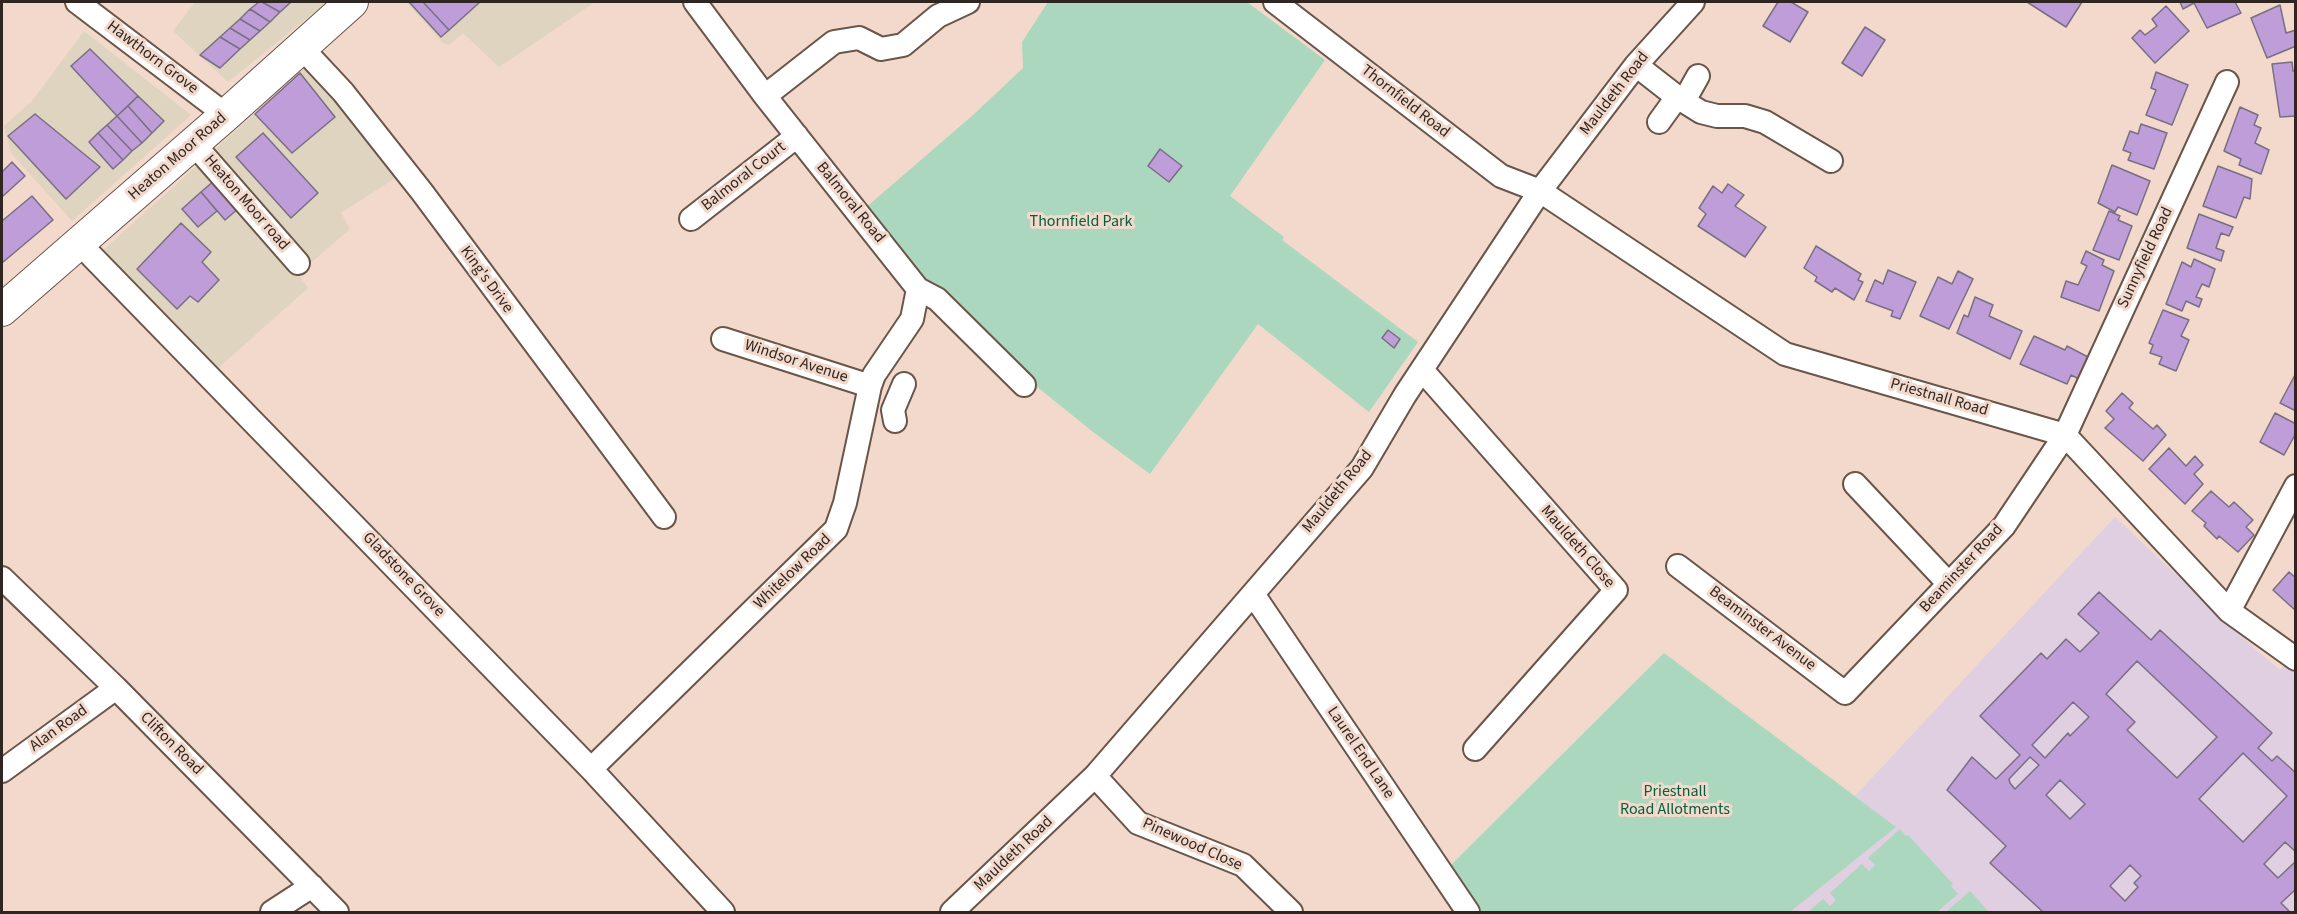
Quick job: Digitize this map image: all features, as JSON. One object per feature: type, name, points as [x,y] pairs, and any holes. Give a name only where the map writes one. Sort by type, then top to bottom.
[{"type":"main road","name":"Heaton Moor Road","points":[[2,310],[352,2]]},
{"type":"street","name":"Hawthorn Grove","points":[[77,2],[226,115]]},
{"type":"street","name":"Balmoral Road","points":[[695,2],[796,136],[918,289],[937,299],[1024,385]]},
{"type":"street","points":[[765,96],[834,42],[859,38],[881,49],[903,45],[938,16],[968,2]]},
{"type":"street","name":"Thornfield Road","points":[[1275,2],[1501,176],[1540,191]]},
{"type":"street","name":"Mauldeth Road","points":[[952,912],[1095,776],[1362,468],[1406,395],[1540,191],[1636,65],[1693,2]]},
{"type":"street","name":"King's Drive","points":[[302,48],[342,92],[422,192],[664,517]]},
{"type":"street","points":[[1636,65],[1701,112],[1717,116],[1745,116],[1765,122],[1831,161]]},
{"type":"street","points":[[1659,122],[1698,76]]},
{"type":"street","name":"Sunnyfield Road","points":[[2066,435],[2226,82]]},
{"type":"street","name":"Balmoral Court","points":[[691,219],[796,136]]},
{"type":"street","name":"Heaton Moor road","points":[[193,144],[298,263]]},
{"type":"street","name":"Priestnall Road","points":[[1540,191],[1785,354],[2066,435]]},
{"type":"street","name":"Gladstone Grove","points":[[78,243],[591,769],[723,912]]},
{"type":"street","name":"Whitelow Road","points":[[591,769],[836,529],[845,504],[874,375],[912,319],[918,289]]},
{"type":"street","name":"Windsor Avenue","points":[[723,339],[869,390],[898,403]]},
{"type":"street","name":"Mauldeth Close","points":[[1423,372],[1616,590],[1475,749]]},
{"type":"street","points":[[2066,435],[2229,611],[2295,659]]},
{"type":"street","name":"Beaminster Road","points":[[1845,693],[2004,526],[2066,435]]},
{"type":"street","points":[[1855,484],[1949,584]]},
{"type":"street","points":[[2229,611],[2295,486]]},
{"type":"street","name":"Beaminster Avenue","points":[[1678,566],[1845,693]]},
{"type":"street","name":"Clifton Road","points":[[2,578],[116,688],[337,912]]},
{"type":"street","name":"Laurel End Lane","points":[[1253,594],[1468,912]]},
{"type":"street","name":"Alan Road","points":[[2,771],[116,688]]},
{"type":"street","name":"Pinewood Close","points":[[1095,776],[1138,823],[1243,865],[1292,912]]},
{"type":"street","points":[[272,912],[312,886]]},
{"type":"shaded area","points":[[195,2],[327,2],[228,82],[173,31]]},
{"type":"shaded area","points":[[406,2],[595,2],[499,67],[463,33],[449,45],[443,43]]},
{"type":"shaded area","points":[[84,31],[191,115],[72,221],[11,153],[4,126],[32,101]]},
{"type":"shaded area","points":[[313,61],[403,173],[341,213],[350,229],[298,274],[308,288],[216,370],[101,252]]},
{"type":"shaded area","points":[[2115,517],[2254,648],[2280,670],[2285,664],[2295,675],[2295,912],[1790,912],[1895,827],[1855,796]]},
{"type":"green space","name":"Thornfield Park","points":[[1048,2],[1247,2],[1325,60],[1230,196],[1284,237],[1282,240],[1418,342],[1369,412],[1258,324],[1150,474],[1093,432],[1020,373],[925,280],[863,210],[973,115],[1023,68],[1022,42]]},
{"type":"green space","name":"Priestnall Road Allotments","points":[[1664,653],[1896,827],[1790,912],[1479,912],[1449,867]]},
{"type":"green space","points":[[1900,829],[1953,884],[1951,886],[1958,894],[1937,912],[1808,912],[1823,899],[1830,906],[1836,900],[1830,893],[1862,864],[1869,871],[1875,865],[1868,858]]},
{"type":"green space","points":[[1970,891],[1989,912],[1946,912]]},
{"type":"building","points":[[259,2],[280,12],[270,22],[250,9]]},
{"type":"building","points":[[262,2],[287,2],[290,3],[280,12]]},
{"type":"building","points":[[409,2],[423,2],[449,30],[441,37]]},
{"type":"building","points":[[423,2],[480,2],[449,30]]},
{"type":"building","points":[[1778,2],[1791,2],[1808,12],[1790,42],[1763,26]]},
{"type":"building","points":[[2027,2],[2082,2],[2066,27]]},
{"type":"building","points":[[2180,2],[2235,2],[2241,13],[2207,28],[2194,3],[2183,9]]},
{"type":"building","points":[[2280,5],[2286,33],[2296,30],[2296,46],[2267,58],[2251,18]]},
{"type":"building","points":[[2166,6],[2189,31],[2155,63],[2132,38],[2140,30],[2145,35],[2157,26],[2152,19]]},
{"type":"building","points":[[250,9],[270,22],[260,31],[240,19]]},
{"type":"building","points":[[240,19],[260,31],[250,40],[230,28]]},
{"type":"building","points":[[1865,27],[1885,40],[1862,76],[1842,63]]},
{"type":"building","points":[[230,28],[250,40],[240,49],[220,37]]},
{"type":"building","points":[[220,37],[240,49],[220,68],[200,55]]},
{"type":"building","points":[[90,49],[138,96],[117,116],[71,66]]},
{"type":"building","points":[[2292,62],[2293,71],[2296,71],[2296,116],[2280,117],[2272,64]]},
{"type":"building","points":[[2156,72],[2188,85],[2172,125],[2146,115],[2156,90],[2151,88]]},
{"type":"building","points":[[300,73],[335,117],[292,153],[255,114]]},
{"type":"building","points":[[138,96],[164,121],[152,133],[128,106]]},
{"type":"building","points":[[128,106],[152,133],[142,143],[117,116]]},
{"type":"building","points":[[2240,107],[2258,115],[2254,125],[2261,128],[2255,143],[2269,150],[2261,174],[2239,165],[2241,159],[2224,151]]},
{"type":"building","points":[[35,114],[100,167],[66,199],[8,136]]},
{"type":"building","points":[[117,116],[142,143],[132,151],[107,125]]},
{"type":"building","points":[[2141,124],[2167,133],[2154,169],[2128,160],[2131,153],[2123,150],[2130,131],[2138,134]]},
{"type":"building","points":[[107,125],[132,151],[123,160],[98,133]]},
{"type":"building","points":[[98,133],[123,160],[113,169],[89,142]]},
{"type":"building","points":[[263,133],[318,193],[291,218],[236,157]]},
{"type":"building","points":[[1160,149],[1182,166],[1169,182],[1148,166]]},
{"type":"building","points":[[12,162],[25,176],[2,197],[2,172]]},
{"type":"building","points":[[2112,165],[2150,181],[2137,215],[2118,207],[2115,212],[2098,203]]},
{"type":"building","points":[[2218,166],[2252,179],[2250,199],[2244,197],[2236,218],[2203,206]]},
{"type":"building","points":[[215,180],[239,208],[225,220],[201,192]]},
{"type":"building","points":[[1728,184],[1744,195],[1735,206],[1766,227],[1745,257],[1698,226],[1706,214],[1699,208],[1713,186],[1722,193]]},
{"type":"building","points":[[201,192],[217,211],[198,227],[182,209]]},
{"type":"building","points":[[32,196],[53,220],[2,263],[2,221]]},
{"type":"building","points":[[2109,211],[2120,216],[2118,220],[2132,226],[2119,260],[2093,250]]},
{"type":"building","points":[[2199,214],[2233,227],[2229,236],[2221,233],[2216,248],[2224,251],[2221,261],[2187,248]]},
{"type":"building","points":[[181,223],[211,252],[202,262],[219,280],[198,302],[190,296],[177,309],[137,269]]},
{"type":"building","points":[[1816,246],[1861,274],[1858,280],[1863,282],[1854,300],[1835,288],[1832,292],[1815,281],[1817,277],[1804,268]]},
{"type":"building","points":[[2086,251],[2104,260],[2102,265],[2114,271],[2099,311],[2061,297],[2066,281],[2078,285],[2087,266],[2081,263]]},
{"type":"building","points":[[2194,259],[2215,269],[2209,287],[2202,284],[2196,297],[2202,299],[2199,307],[2186,301],[2182,311],[2166,304],[2182,262],[2191,267]]},
{"type":"building","points":[[1888,270],[1916,282],[1900,319],[1891,316],[1893,311],[1866,301],[1875,280],[1883,284]]},
{"type":"building","points":[[1958,271],[1973,279],[1949,329],[1920,316],[1938,277],[1952,284]]},
{"type":"building","points":[[1975,297],[1993,305],[1989,316],[2022,331],[2010,359],[1957,333],[1964,315],[1968,317]]},
{"type":"building","points":[[2163,310],[2189,320],[2181,336],[2189,340],[2176,371],[2159,364],[2162,357],[2150,353],[2153,345],[2149,343]]},
{"type":"building","points":[[1388,330],[1400,339],[1394,348],[1382,338]]},
{"type":"building","points":[[2034,336],[2065,350],[2067,346],[2088,357],[2079,379],[2071,375],[2067,384],[2020,364]]},
{"type":"building","points":[[2296,373],[2296,411],[2280,403]]},
{"type":"building","points":[[2122,393],[2133,403],[2129,408],[2153,429],[2157,425],[2166,435],[2143,461],[2105,428],[2114,419],[2106,411]]},
{"type":"building","points":[[2275,413],[2296,424],[2296,433],[2284,455],[2260,442]]},
{"type":"building","points":[[2169,448],[2186,466],[2195,456],[2203,465],[2194,474],[2203,484],[2185,504],[2149,469]]},
{"type":"building","points":[[2211,491],[2229,507],[2234,502],[2253,520],[2246,527],[2254,535],[2238,552],[2219,536],[2217,539],[2204,526],[2206,523],[2192,511]]},
{"type":"building","points":[[2289,572],[2296,578],[2296,611],[2273,590]]},
{"type":"building","points":[[2099,592],[2151,640],[2160,630],[2272,733],[2258,748],[2272,761],[2277,756],[2296,773],[2296,852],[2285,842],[2264,864],[2278,878],[2296,861],[2296,889],[2281,903],[2289,911],[2043,912],[1990,863],[2006,846],[1947,790],[1972,757],[1996,779],[2020,755],[1980,716],[2041,653],[2047,659],[2066,639],[2080,652],[2099,633],[2078,614]],"holes":[[[2137,661],[2217,737],[2177,778],[2127,730],[2135,722],[2106,694]],[[2073,702],[2089,717],[2070,736],[2068,733],[2045,758],[2032,745]],[[2243,753],[2287,796],[2243,842],[2199,799]],[[2030,757],[2039,765],[2015,789],[2009,779]],[[2060,780],[2085,804],[2070,819],[2046,795]],[[2130,865],[2141,876],[2134,883],[2138,887],[2125,901],[2110,886]]]}]
